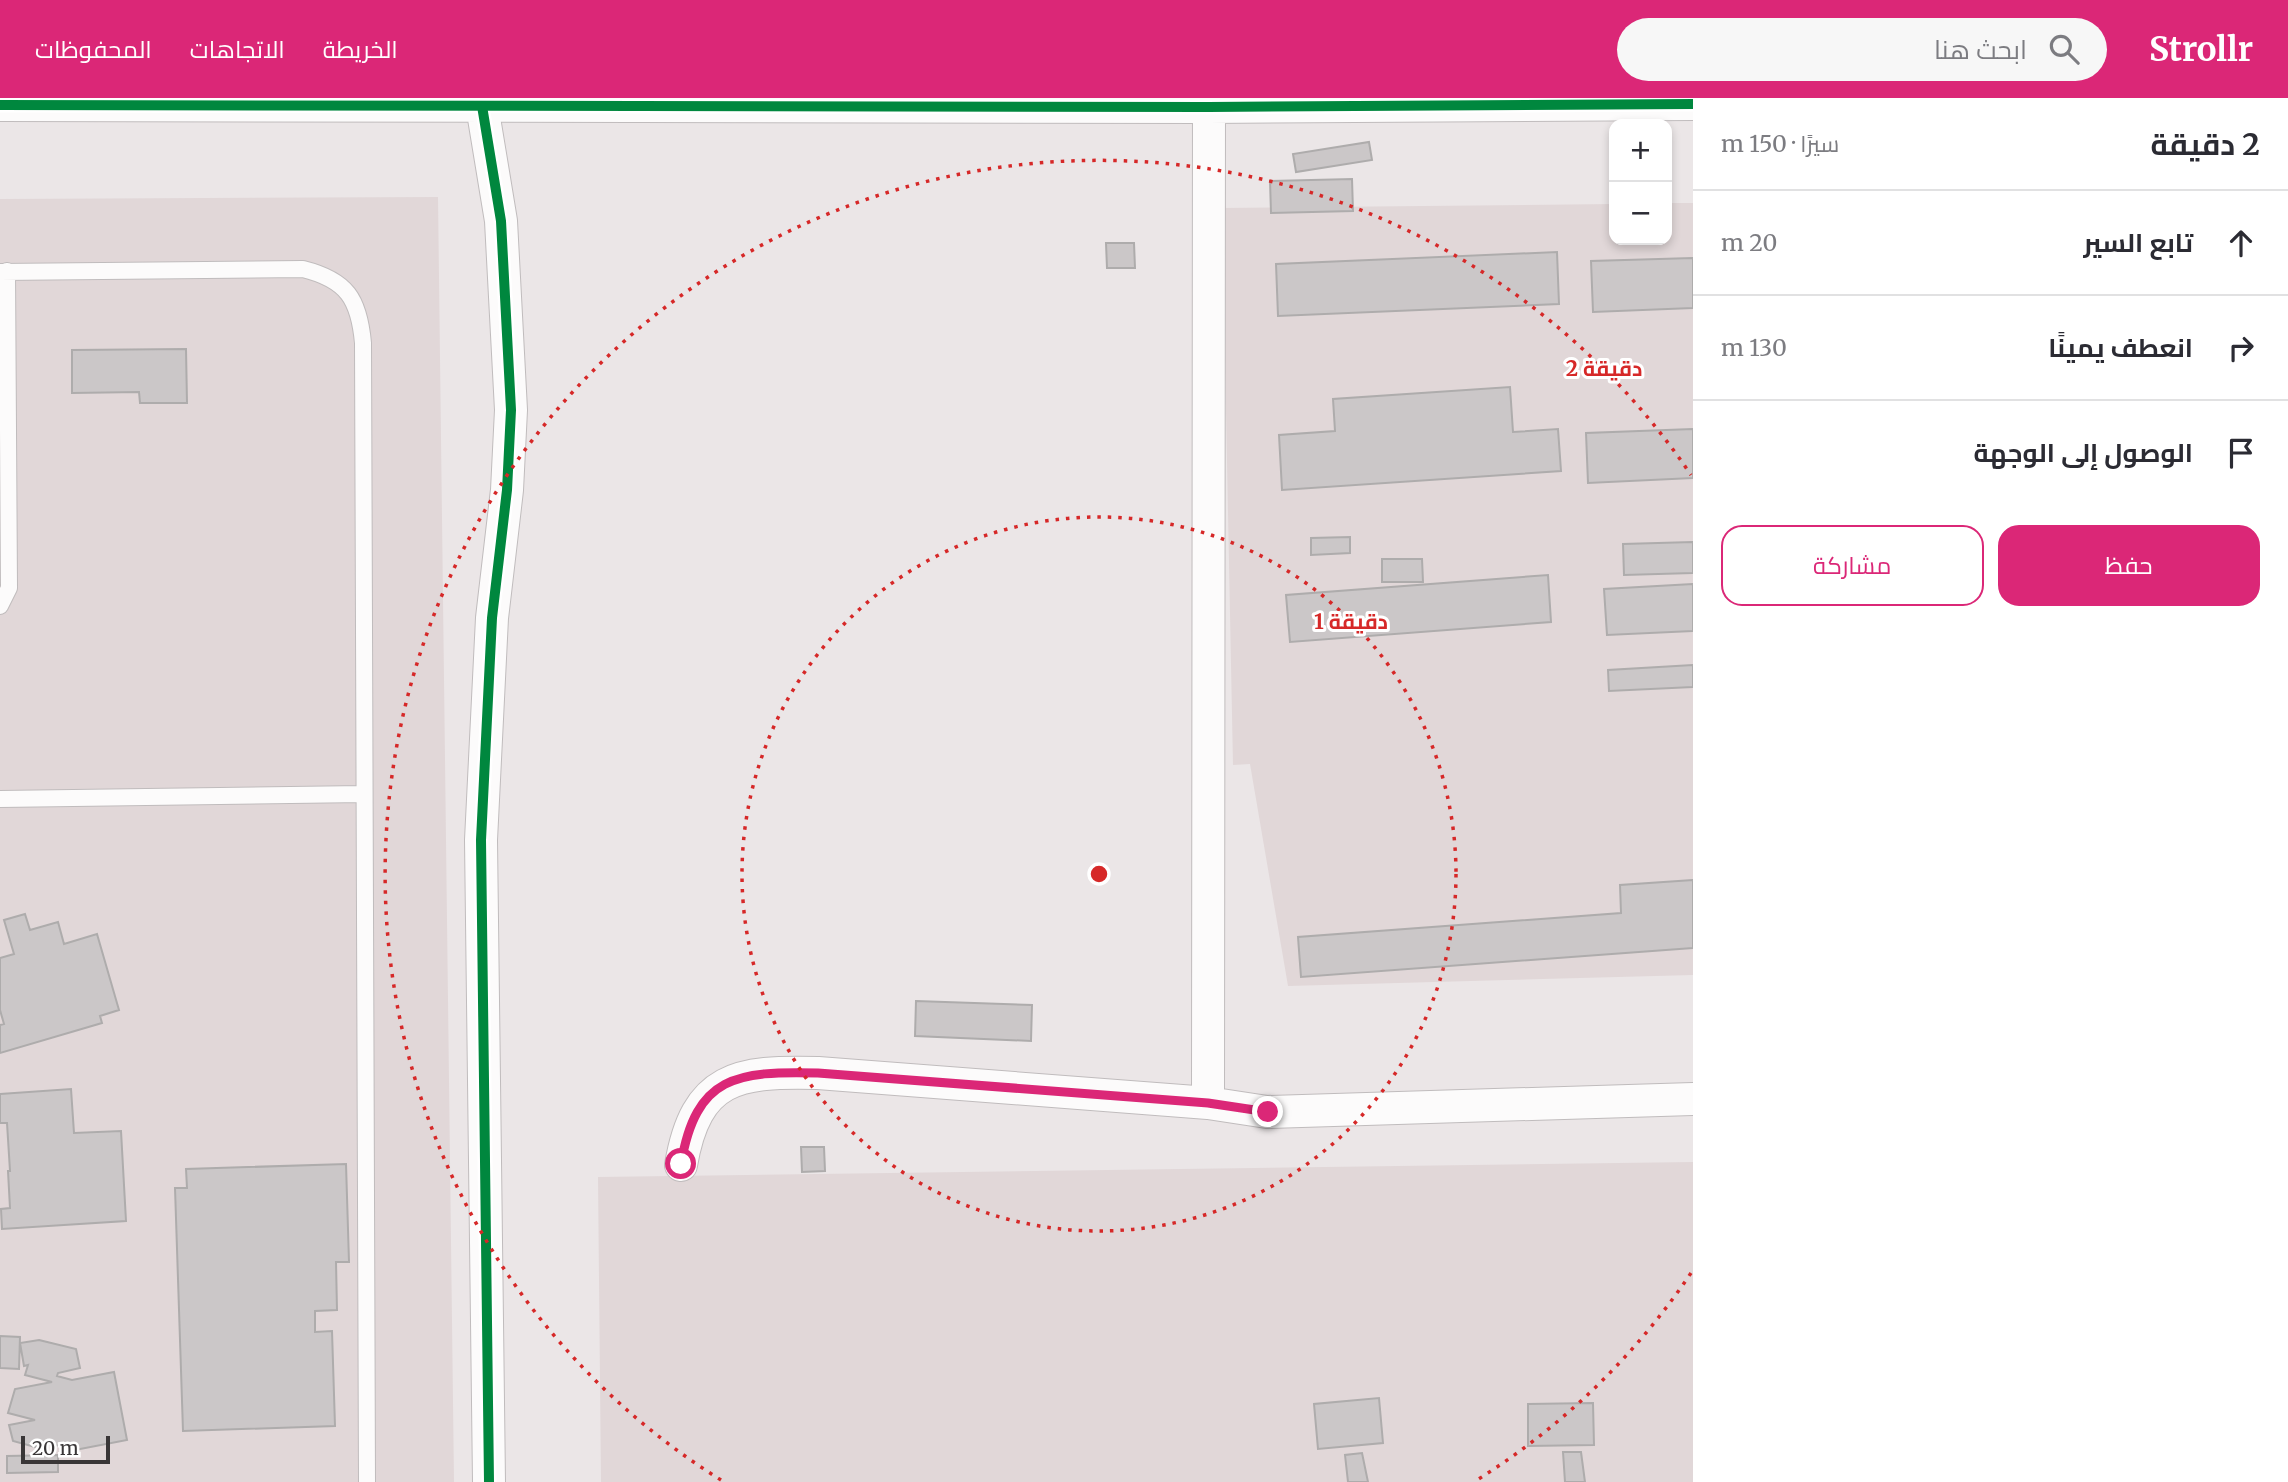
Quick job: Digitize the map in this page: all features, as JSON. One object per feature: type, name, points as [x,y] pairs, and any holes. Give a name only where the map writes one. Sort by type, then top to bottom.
[{"type":"street","points":[[1208,1103],[1209,102]]},
{"type":"street","points":[[0,105],[482,106],[1209,102],[1693,104]]},
{"type":"street","points":[[482,106],[501,221],[511,410],[507,490],[492,618],[481,828],[489,1482]]},
{"type":"street","points":[[681,1164],[686,1136],[702,1101],[734,1080],[765,1072],[818,1073],[1208,1103],[1268,1112],[1693,1099]]},
{"type":"lane","points":[[0,606],[9,588],[4,272],[303,269],[323,274],[347,290],[361,313],[363,343],[367,1482]]},
{"type":"lane","points":[[0,799],[363,794]]},
{"type":"shaded area","points":[[438,197],[454,1482],[0,1482],[0,199]]},
{"type":"shaded area","points":[[1672,203],[1693,203],[1693,975],[1288,986],[1250,764],[1233,765],[1222,208],[1609,204],[1609,245],[1672,245]]},
{"type":"shaded area","points":[[1693,1162],[1693,1482],[601,1482],[598,1177]]},
{"type":"building","points":[[1369,142],[1372,160],[1296,172],[1293,154]]},
{"type":"building","points":[[1352,179],[1353,211],[1271,213],[1270,181]]},
{"type":"building","points":[[1106,243],[1134,243],[1135,268],[1107,268]]},
{"type":"building","points":[[1557,252],[1559,304],[1278,316],[1276,264]]},
{"type":"building","points":[[1693,258],[1693,308],[1593,312],[1591,261]]},
{"type":"building","points":[[186,349],[187,403],[140,403],[139,392],[72,393],[72,350]]},
{"type":"building","points":[[1510,387],[1513,432],[1558,429],[1561,471],[1282,490],[1279,435],[1335,431],[1333,399]]},
{"type":"building","points":[[1693,429],[1693,478],[1588,483],[1586,433]]},
{"type":"building","points":[[1350,537],[1350,553],[1311,555],[1311,538]]},
{"type":"building","points":[[1693,542],[1693,573],[1624,575],[1623,544]]},
{"type":"building","points":[[1382,559],[1422,559],[1423,582],[1382,582]]},
{"type":"building","points":[[1548,575],[1551,622],[1290,642],[1286,595]]},
{"type":"building","points":[[1693,584],[1693,631],[1607,635],[1604,589]]},
{"type":"building","points":[[1693,665],[1693,687],[1609,691],[1608,670]]},
{"type":"building","points":[[1693,880],[1693,948],[1301,977],[1298,937],[1621,913],[1620,885]]},
{"type":"building","points":[[25,914],[30,930],[58,922],[64,944],[97,934],[119,1010],[100,1016],[102,1023],[0,1053],[0,1025],[4,1024],[0,1010],[0,958],[14,954],[4,920]]},
{"type":"building","points":[[916,1001],[1032,1005],[1031,1041],[915,1036]]},
{"type":"building","points":[[71,1089],[74,1133],[121,1131],[126,1221],[2,1229],[1,1209],[10,1208],[10,1171],[7,1123],[0,1123],[0,1094]]},
{"type":"building","points":[[801,1147],[824,1147],[825,1171],[802,1172]]},
{"type":"building","points":[[346,1164],[349,1262],[336,1262],[337,1310],[315,1311],[315,1332],[332,1331],[335,1426],[183,1431],[175,1188],[187,1188],[186,1169]]},
{"type":"building","points":[[0,1336],[20,1337],[19,1369],[0,1368]]},
{"type":"building","points":[[39,1340],[76,1349],[80,1368],[58,1373],[57,1376],[72,1380],[114,1372],[127,1440],[75,1450],[52,1444],[35,1447],[13,1441],[9,1425],[35,1420],[8,1413],[15,1389],[52,1382],[25,1375],[28,1365],[24,1366],[20,1343]]},
{"type":"building","points":[[1379,1398],[1383,1443],[1318,1449],[1314,1404]]},
{"type":"building","points":[[1593,1403],[1594,1445],[1528,1446],[1528,1404]]},
{"type":"building","points":[[1563,1452],[1581,1452],[1585,1482],[1565,1482]]},
{"type":"building","points":[[1362,1453],[1368,1482],[1348,1482],[1345,1455]]},
{"type":"building","points":[[58,1455],[58,1472],[7,1473],[7,1456]]},
{"type":"cycle path","points":[[0,105],[1209,107],[1693,104]]},
{"type":"cycle path","points":[[482,106],[501,221],[511,410],[507,490],[492,618],[481,840],[489,1482]]},
{"type":"route","points":[[681,1164],[686,1136],[702,1101],[734,1080],[765,1072],[818,1073],[1208,1103],[1268,1112]]}]
